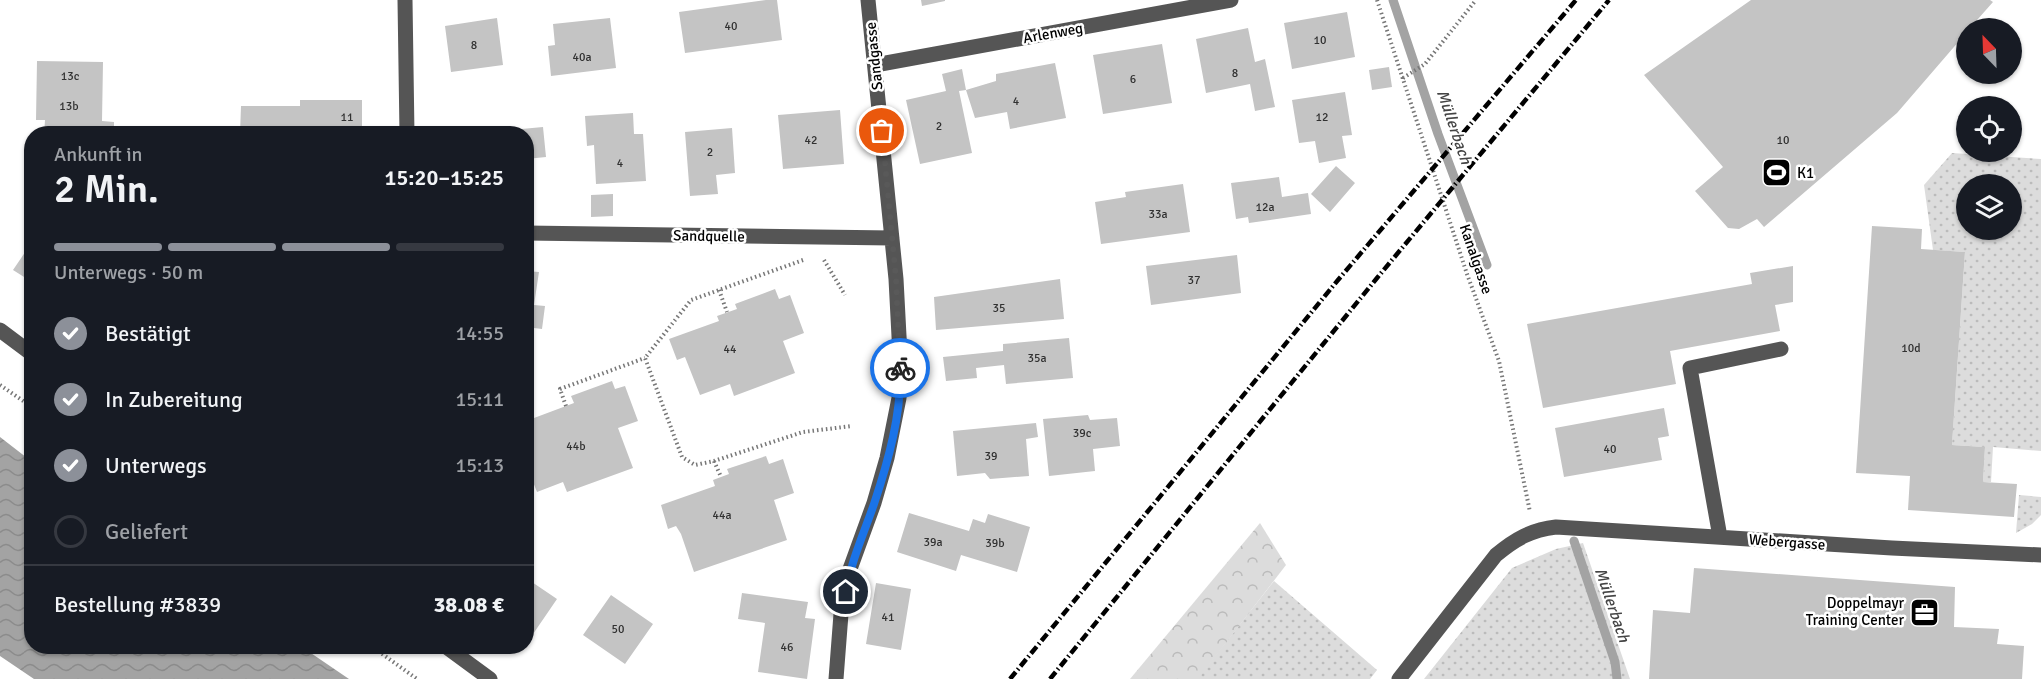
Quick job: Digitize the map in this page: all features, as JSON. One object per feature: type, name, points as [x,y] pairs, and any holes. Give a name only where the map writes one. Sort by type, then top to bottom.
[{"type":"street","points":[[405,0],[407,126]]},
{"type":"street","name":"Sandgasse","points":[[836,679],[842,614],[850,569],[884,469],[899,398],[899,330],[892,238],[868,0]]},
{"type":"street","name":"Arlenweg","points":[[875,65],[1231,0]]},
{"type":"street","name":"Sandquelle","points":[[534,233],[892,238]]},
{"type":"street","points":[[0,330],[24,348]]},
{"type":"street","points":[[1720,537],[1690,368],[1781,349]]},
{"type":"street","name":"Webergasse","points":[[1399,679],[1496,555],[1514,540],[1534,531],[1556,527],[1582,528],[2041,555]]},
{"type":"street","points":[[456,654],[490,679]]},
{"type":"path","name":"Kanalgasse","points":[[1377,0],[1405,77],[1467,274],[1499,361],[1534,531]]},
{"type":"path","points":[[1405,77],[1425,64],[1476,0]]},
{"type":"path","points":[[821,237],[821,254],[845,295]]},
{"type":"path","points":[[566,406],[560,389],[645,358],[691,300],[821,254]]},
{"type":"path","points":[[719,290],[727,312]]},
{"type":"path","points":[[645,358],[682,457],[695,465],[803,432],[852,426]]},
{"type":"path","points":[[0,385],[24,402]]},
{"type":"path","points":[[714,461],[721,477]]},
{"type":"path","points":[[382,654],[417,679]]},
{"type":"green space","points":[[1952,153],[1956,153],[1956,162],[2022,162],[2022,158],[2041,159],[2041,451],[1993,447],[1991,482],[1983,482],[1985,447],[1952,445],[1965,252],[1933,250],[1924,185]]},
{"type":"green space","points":[[2019,495],[2041,497],[2041,515],[2032,524],[2016,533]]},
{"type":"green space","points":[[1260,523],[1286,565],[1198,679],[1130,679]]},
{"type":"green space","points":[[1583,543],[1630,679],[1424,679],[1512,568],[1556,549]]},
{"type":"green space","points":[[1274,581],[1377,670],[1370,679],[1197,679]]},
{"type":"water","points":[[0,437],[24,456],[24,654],[312,654],[349,679],[34,679],[0,656]]},
{"type":"building","points":[[777,0],[782,40],[685,53],[679,12]]},
{"type":"building","points":[[921,0],[945,0],[945,1],[922,6]]},
{"type":"building","points":[[1751,0],[1990,0],[1993,2],[1979,18],[1956,18],[1956,45],[1897,113],[1764,227],[1757,219],[1739,229],[1728,228],[1695,191],[1723,167],[1644,75]]},
{"type":"building","points":[[1347,12],[1355,57],[1292,69],[1284,23]]},
{"type":"building","points":[[497,18],[503,65],[451,72],[445,26]]},
{"type":"building","points":[[610,18],[616,68],[551,76],[548,46],[555,45],[553,24]]},
{"type":"building","points":[[1248,28],[1255,62],[1265,59],[1275,107],[1255,111],[1250,84],[1206,93],[1196,39]]},
{"type":"building","points":[[1162,44],[1172,103],[1103,114],[1093,55]]},
{"type":"building","points":[[37,61],[103,62],[102,121],[114,122],[114,126],[45,126],[45,120],[36,120]]},
{"type":"building","points":[[1055,63],[1066,118],[1010,129],[1007,112],[975,118],[966,90],[996,81],[996,74]]},
{"type":"building","points":[[1389,67],[1392,87],[1372,90],[1369,70]]},
{"type":"building","points":[[962,69],[966,90],[959,91],[972,153],[920,164],[906,100],[946,91],[942,74]]},
{"type":"building","points":[[1345,92],[1352,135],[1342,136],[1346,158],[1319,163],[1315,141],[1299,143],[1292,100]]},
{"type":"building","points":[[300,100],[362,100],[362,126],[240,126],[241,106],[300,106]]},
{"type":"building","points":[[840,110],[844,164],[783,169],[778,115]]},
{"type":"building","points":[[633,113],[634,134],[643,134],[646,181],[596,184],[594,145],[587,146],[585,116]]},
{"type":"building","points":[[543,127],[546,157],[534,158],[534,128]]},
{"type":"building","points":[[732,128],[735,173],[716,175],[718,194],[690,196],[685,132]]},
{"type":"building","points":[[1336,166],[1355,183],[1330,212],[1311,194]]},
{"type":"building","points":[[1279,177],[1282,197],[1308,193],[1311,214],[1249,223],[1248,217],[1236,219],[1231,183]]},
{"type":"building","points":[[1183,184],[1190,232],[1101,244],[1095,202],[1126,197],[1125,192]]},
{"type":"building","points":[[613,194],[613,216],[591,217],[591,195]]},
{"type":"building","points":[[1872,226],[1922,229],[1921,249],[1965,252],[1952,445],[1985,447],[1983,482],[2017,484],[2014,517],[1908,510],[1910,476],[1856,473]]},
{"type":"building","points":[[24,254],[24,277],[13,270]]},
{"type":"building","points":[[1237,255],[1241,293],[1151,305],[1146,266]]},
{"type":"building","points":[[1793,266],[1793,302],[1775,305],[1780,331],[1670,351],[1676,384],[1543,408],[1527,324],[1752,284],[1750,273]]},
{"type":"building","points":[[534,272],[539,272],[534,305]]},
{"type":"building","points":[[1060,279],[1064,319],[936,330],[934,297]]},
{"type":"building","points":[[775,289],[779,299],[790,295],[804,333],[783,341],[795,373],[734,396],[730,384],[700,395],[685,357],[677,360],[669,339],[719,321],[717,316],[737,309],[735,304]]},
{"type":"building","points":[[534,305],[545,306],[542,329],[534,328]]},
{"type":"building","points":[[1069,338],[1073,378],[1006,384],[1004,365],[976,368],[977,378],[946,381],[943,357],[1003,351],[1003,344]]},
{"type":"building","points":[[612,381],[615,389],[625,386],[638,421],[618,428],[633,468],[567,492],[563,482],[537,492],[534,484],[534,418],[574,403],[571,396]]},
{"type":"building","points":[[1664,408],[1669,436],[1658,438],[1662,460],[1564,477],[1555,428]]},
{"type":"building","points":[[1088,415],[1090,420],[1117,418],[1120,446],[1093,449],[1095,471],[1049,476],[1043,419]]},
{"type":"building","points":[[1036,423],[1038,437],[1026,439],[1029,476],[990,479],[985,473],[957,476],[953,431]]},
{"type":"building","points":[[766,456],[769,464],[783,459],[794,493],[774,500],[787,540],[694,572],[681,534],[676,526],[668,529],[661,505],[715,486],[713,480],[729,474],[727,469]]},
{"type":"building","points":[[909,513],[969,531],[973,519],[985,523],[988,514],[1030,527],[1017,572],[961,555],[956,571],[897,552]]},
{"type":"building","points":[[1694,568],[1955,587],[1954,627],[1999,629],[1997,644],[2024,646],[2022,679],[1649,679],[1653,610],[1690,613]]},
{"type":"building","points":[[534,583],[557,599],[534,633]]},
{"type":"building","points":[[876,583],[911,589],[901,650],[866,644]]},
{"type":"building","points":[[742,593],[808,602],[805,618],[815,619],[807,679],[758,672],[765,623],[738,619]]},
{"type":"building","points":[[611,595],[653,624],[625,664],[583,635]]},
{"type":"waterway","name":"Müllerbach","points":[[1393,0],[1438,134],[1487,265]]},
{"type":"waterway","name":"Müllerbach","points":[[1574,541],[1615,662],[1617,679]]},
{"type":"railway","points":[[1010,679],[1338,280],[1576,0]]},
{"type":"railway","points":[[1050,679],[1377,278],[1609,0]]},
{"type":"way so far","points":[[882,131],[896,279],[900,368]]},
{"type":"place","name":"K1","points":[[1776,173]]},
{"type":"place","name":"Doppelmayr Training Center","points":[[1925,612]]},
{"type":"route","points":[[846,592],[850,569],[874,503],[887,458],[899,398],[900,368]]}]
